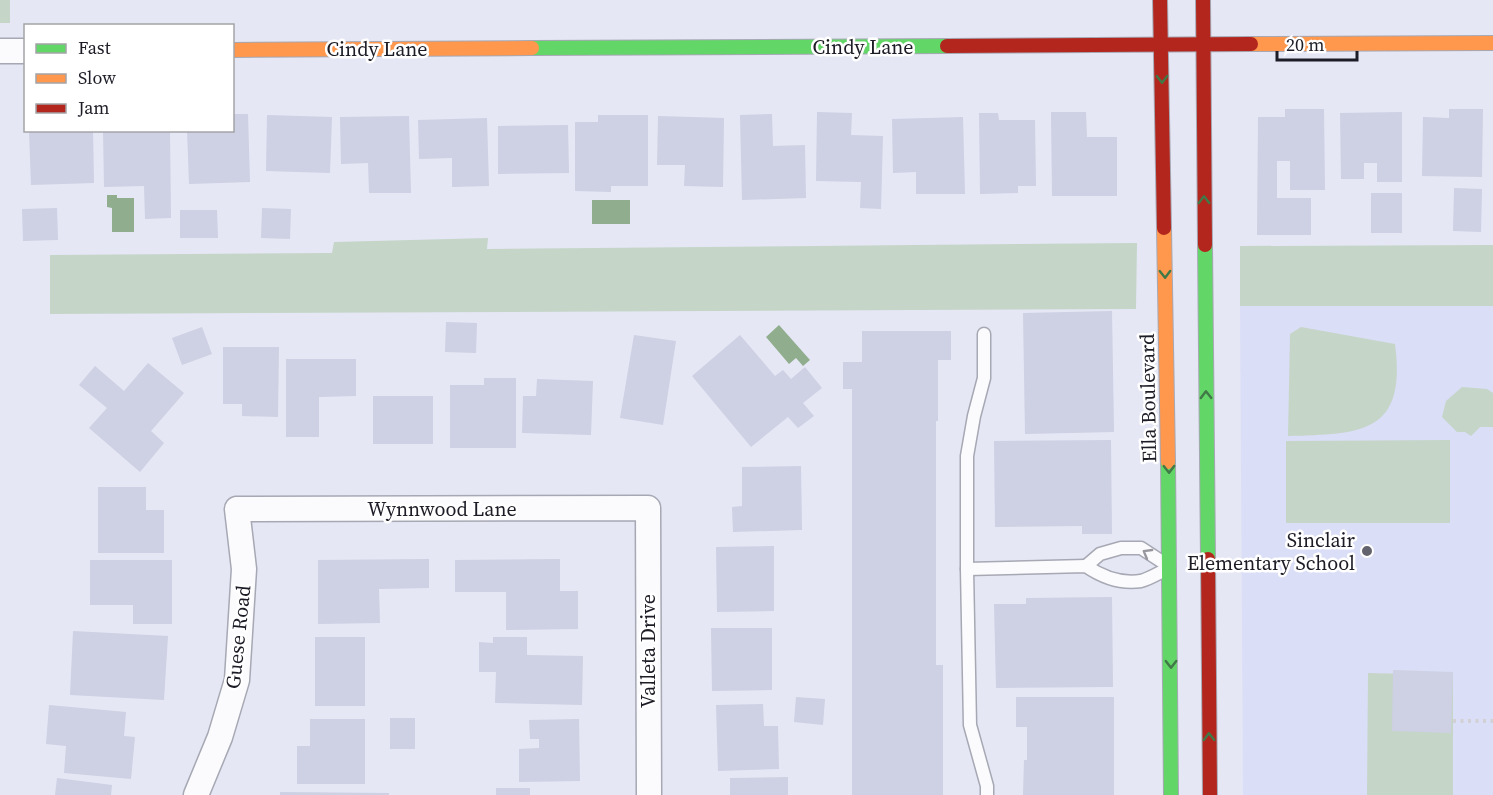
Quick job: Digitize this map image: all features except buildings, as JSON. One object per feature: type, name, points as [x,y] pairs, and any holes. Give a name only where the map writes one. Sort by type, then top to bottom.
[{"type":"main road","name":"Ella Boulevard","points":[[1160,0],[1175,568],[1171,795]]},
{"type":"main road","points":[[1203,0],[1203,568],[1210,795]]},
{"type":"main road","name":"Cindy Lane","points":[[234,50],[1493,43]]},
{"type":"street","points":[[0,51],[24,51]]},
{"type":"street","name":"Wynnwood Lane","points":[[237,509],[648,508]]},
{"type":"street","name":"Valleta Drive","points":[[648,508],[649,795]]},
{"type":"street","name":"Guese Road","points":[[196,795],[220,737],[237,680],[244,570],[237,509]]},
{"type":"lane","points":[[984,334],[984,378],[967,456],[967,569],[970,725],[987,786],[987,795]]},
{"type":"lane","points":[[1086,566],[1100,554],[1121,548],[1141,548],[1175,568]]},
{"type":"lane","points":[[967,569],[1086,566],[1101,576],[1120,580],[1141,580],[1175,568]]},
{"type":"path","points":[[1453,721],[1493,721]]},
{"type":"shaded area","points":[[0,0],[10,0],[10,23],[0,23]]},
{"type":"shaded area","points":[[107,195],[117,195],[117,198],[134,198],[134,232],[112,232],[112,208],[107,207]]},
{"type":"shaded area","points":[[592,200],[630,200],[630,224],[592,224]]},
{"type":"shaded area","points":[[488,238],[487,249],[1137,243],[1136,309],[50,314],[50,255],[332,253],[334,242]]},
{"type":"shaded area","points":[[1493,245],[1493,306],[1240,306],[1240,246]]},
{"type":"shaded area","name":"Sinclair Elementary School","points":[[1240,306],[1493,306],[1493,795],[1243,795]]},
{"type":"shaded area","points":[[779,325],[810,360],[803,366],[796,358],[789,364],[766,337]]},
{"type":"shaded area","points":[[1301,327],[1395,344],[1397,374],[1394,396],[1386,412],[1373,423],[1357,430],[1288,436],[1290,334]]},
{"type":"shaded area","points":[[1462,387],[1487,389],[1493,393],[1493,427],[1480,427],[1471,436],[1465,432],[1457,432],[1442,417],[1446,401]]},
{"type":"shaded area","points":[[1450,440],[1450,523],[1286,523],[1286,441]]},
{"type":"shaded area","points":[[1368,673],[1453,675],[1453,795],[1367,795]]},
{"type":"traffic: fast","points":[[532,48],[947,46]]},
{"type":"traffic: fast","points":[[1205,245],[1208,559]]},
{"type":"traffic: fast","points":[[1168,462],[1171,795]]},
{"type":"traffic: slow","points":[[1251,44],[1493,43]]},
{"type":"traffic: slow","points":[[234,50],[532,48]]},
{"type":"traffic: slow","points":[[1164,228],[1168,462]]},
{"type":"traffic: jam","points":[[1160,0],[1164,228]]},
{"type":"traffic: jam","points":[[1203,0],[1205,245]]},
{"type":"traffic: jam","points":[[947,46],[1251,44]]},
{"type":"traffic: jam","points":[[1208,559],[1210,795]]},
{"type":"place","name":"Sinclair Elementary School","points":[[1367,551]]}]
